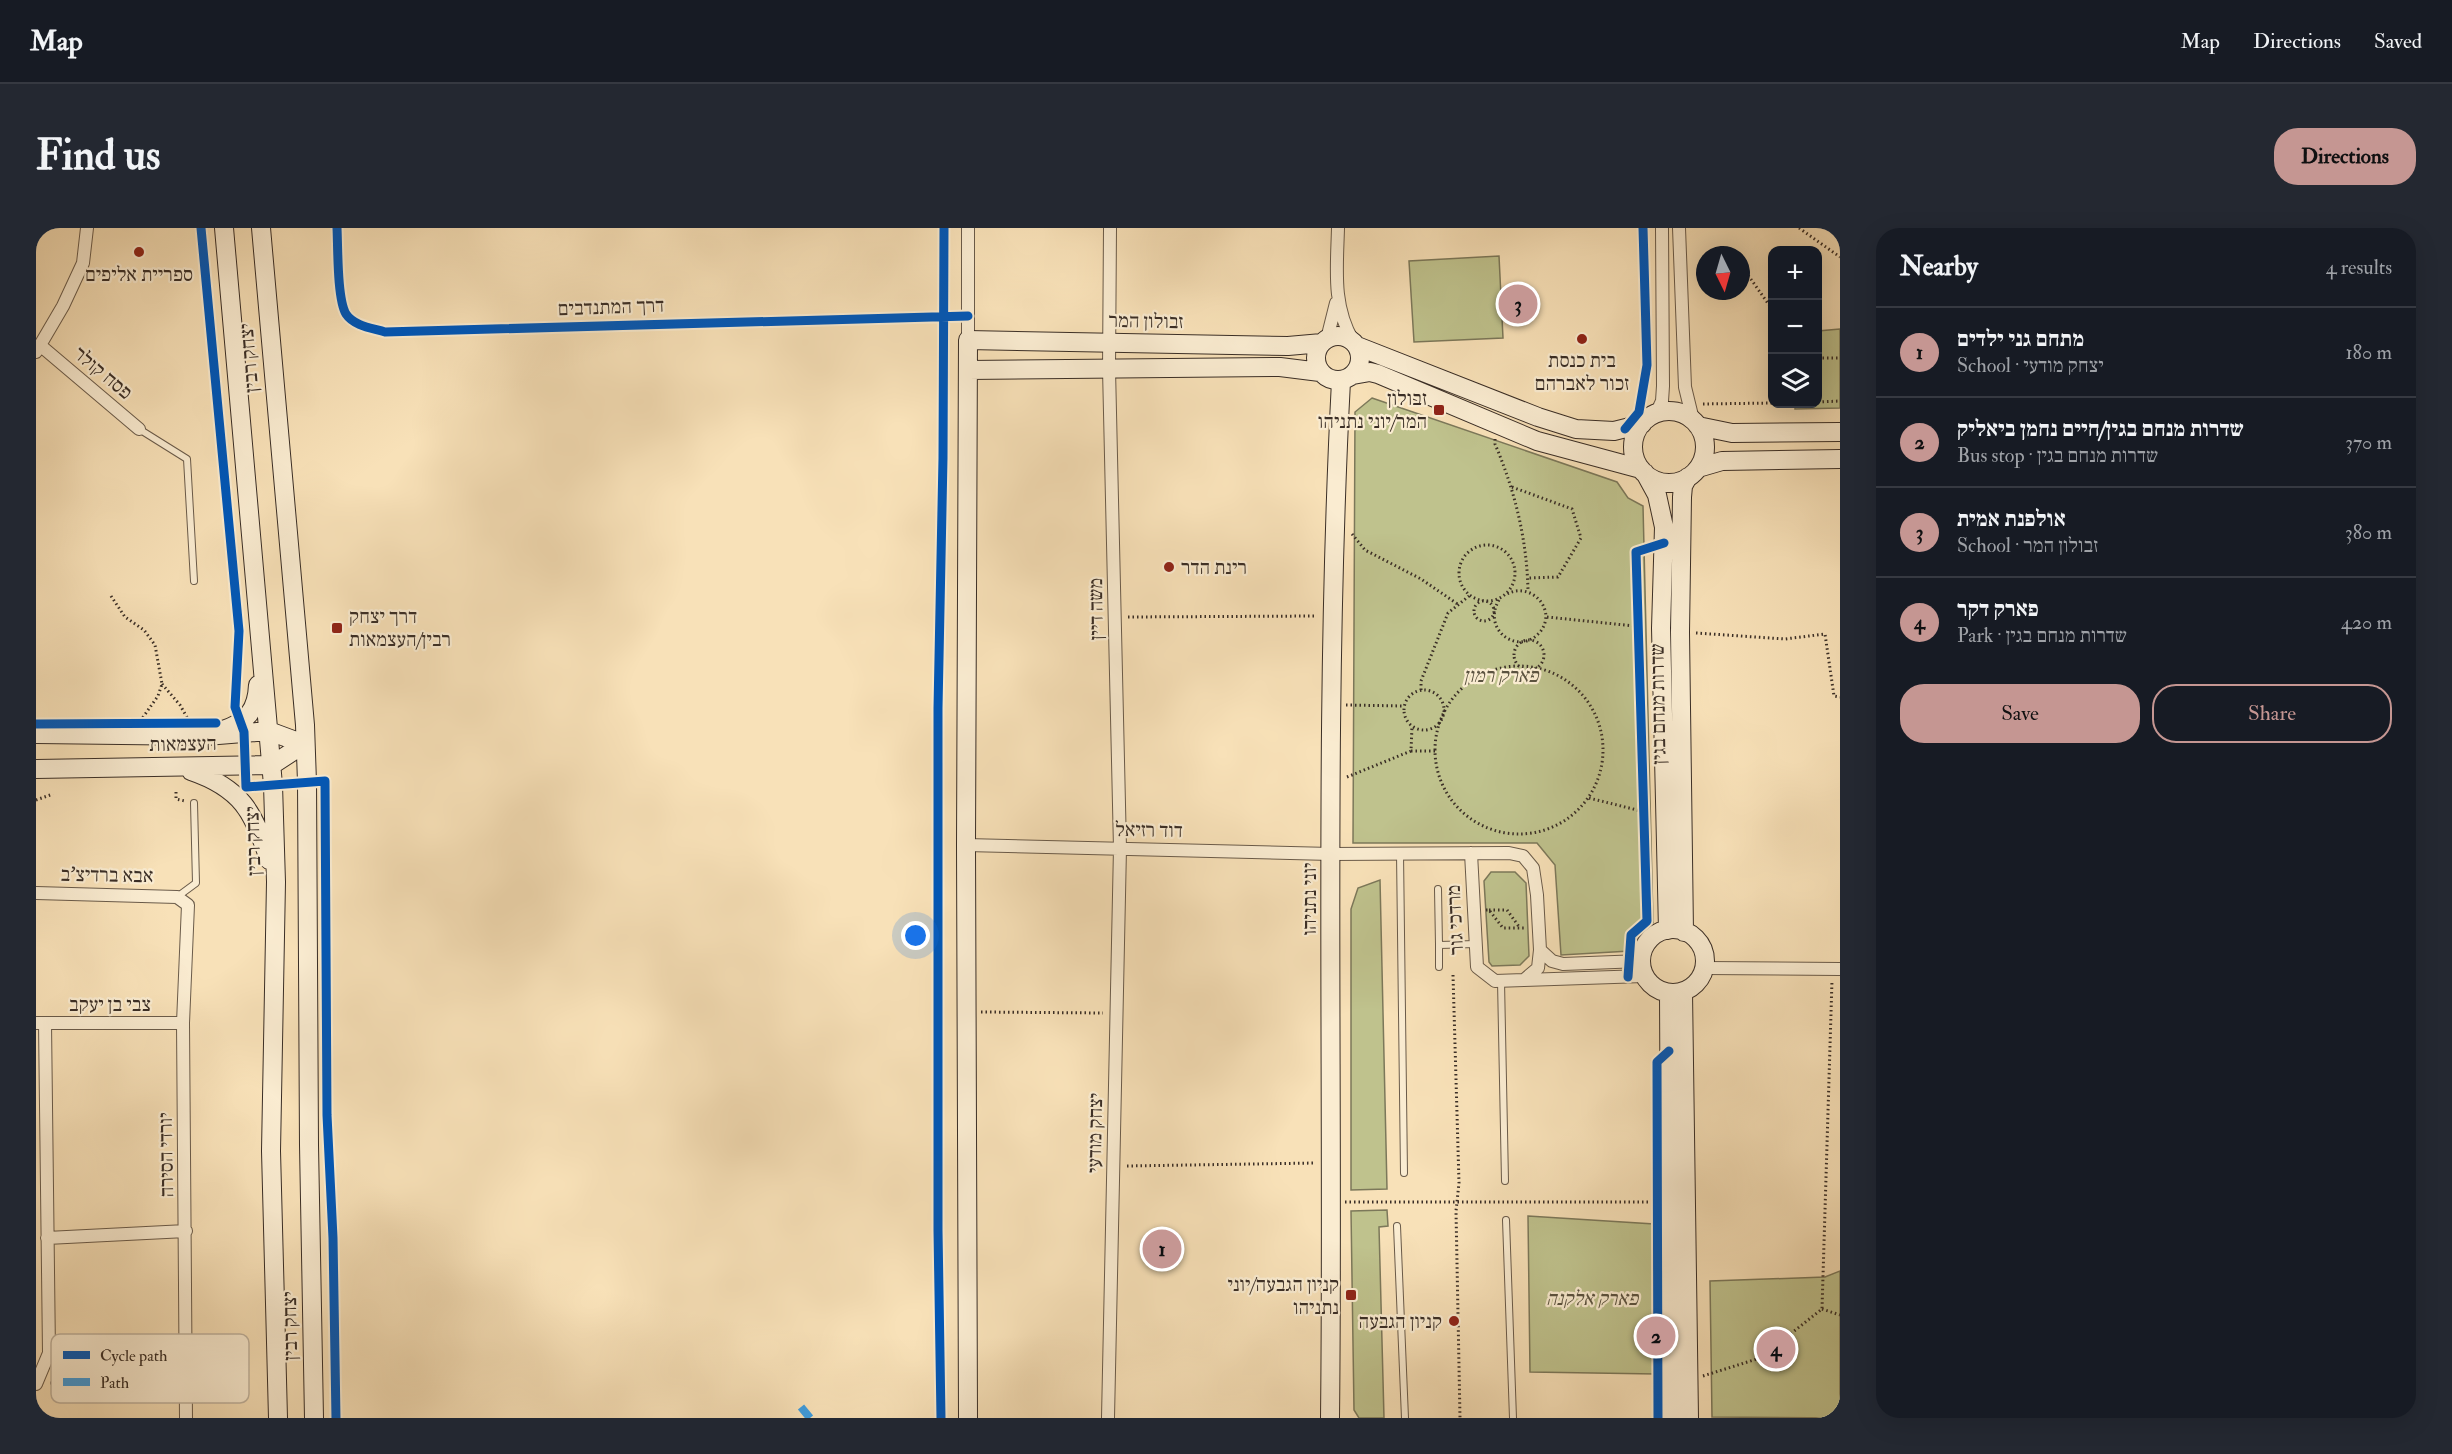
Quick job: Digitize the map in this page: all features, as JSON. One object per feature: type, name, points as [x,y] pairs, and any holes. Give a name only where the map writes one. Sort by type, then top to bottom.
[{"type":"street","points":[[38,349],[83,263],[87,228]]},
{"type":"street","name":"יצחק רבין","points":[[224,228],[260,651],[272,765],[276,882],[271,1152],[278,1418]]},
{"type":"street","name":"יצחק רבין","points":[[261,228],[307,782],[309,1145],[314,1418]]},
{"type":"street","points":[[968,228],[966,845],[968,1418]]},
{"type":"street","name":"משה דיין","points":[[1110,228],[1109,369],[1120,849]]},
{"type":"street","points":[[1338,228],[1337,293],[1340,315],[1360,352],[1360,365],[1347,378]]},
{"type":"street","points":[[1662,228],[1662,401],[1635,435],[1633,446],[1635,458],[1643,471],[1652,479],[1670,483],[1693,472],[1731,461],[1840,459]]},
{"type":"street","points":[[1679,228],[1685,387],[1703,434],[1705,451],[1693,472]]},
{"type":"street","points":[[1325,341],[1337,293]]},
{"type":"street","points":[[1643,471],[1537,441],[1378,374],[1370,372],[1347,378],[1326,377],[1320,372],[1316,360],[1318,348],[1325,341],[1341,336],[1355,344],[1538,417],[1576,429],[1614,431],[1667,411],[1697,417],[1732,433],[1840,432]]},
{"type":"street","name":"זבולון המר","points":[[968,340],[1288,346],[1325,341]]},
{"type":"street","name":"פסח קולר","points":[[38,349],[139,429]]},
{"type":"street","points":[[968,370],[1280,367],[1320,372]]},
{"type":"street","name":"יוני נתניהו","points":[[1330,1418],[1334,515],[1347,378]]},
{"type":"street","name":"שדרות מנחם בגין","points":[[1643,471],[1657,495],[1664,527],[1661,628],[1666,816],[1676,931]]},
{"type":"street","name":"שדרות מנחם בגין","points":[[1676,931],[1682,496],[1683,486],[1693,472]]},
{"type":"street","points":[[197,727],[241,723],[257,702],[260,651]]},
{"type":"street","name":"העצמאות","points":[[36,734],[197,727],[269,731],[304,744]]},
{"type":"street","points":[[272,765],[304,744]]},
{"type":"street","name":"העצמאות","points":[[36,769],[272,765]]},
{"type":"street","points":[[178,766],[210,778],[241,798],[260,829],[276,882]]},
{"type":"street","name":"דוד רזיאל","points":[[966,845],[1331,854]]},
{"type":"street","name":"יצחק מודעי","points":[[1108,1418],[1120,849]]},
{"type":"street","points":[[1331,854],[1509,853],[1523,856],[1533,868],[1540,950],[1538,968],[1524,980]]},
{"type":"street","name":"מרדכי גור","points":[[1471,854],[1477,967],[1495,981],[1501,981]]},
{"type":"street","name":"אבא ברדיצ'ב","points":[[36,893],[177,897]]},
{"type":"street","name":"יורדי הסירה","points":[[177,897],[188,905],[183,1023],[186,1334]]},
{"type":"street","points":[[1676,931],[1692,936],[1703,950],[1704,968],[1693,987],[1676,993],[1650,984],[1642,969],[1646,944],[1652,937],[1676,931]]},
{"type":"street","points":[[1540,950],[1552,961],[1563,964],[1642,969]]},
{"type":"street","points":[[1704,968],[1836,969]]},
{"type":"street","points":[[1501,981],[1642,969]]},
{"type":"street","points":[[1676,993],[1689,1418]]},
{"type":"street","points":[[1671,1418],[1676,993]]},
{"type":"street","points":[[37,1383],[49,1353],[42,1278],[47,1238],[41,1155],[41,1023]]},
{"type":"street","name":"צבי בן יעקב","points":[[41,1023],[183,1023]]},
{"type":"street","points":[[47,1238],[186,1232]]},
{"type":"lane","points":[[139,429],[187,459],[194,581]]},
{"type":"lane","points":[[177,897],[195,883],[194,803]]},
{"type":"lane","points":[[1400,853],[1404,1173]]},
{"type":"lane","points":[[1438,889],[1439,967]]},
{"type":"lane","points":[[1439,945],[1476,944]]},
{"type":"lane","points":[[1501,981],[1505,1181]]},
{"type":"lane","points":[[1506,1220],[1513,1418]]},
{"type":"lane","points":[[1398,1226],[1405,1418]]},
{"type":"path","points":[[1799,228],[1840,257]]},
{"type":"path","points":[[1750,278],[1768,302]]},
{"type":"path","points":[[1822,358],[1840,358]]},
{"type":"path","points":[[1822,402],[1840,401]]},
{"type":"path","points":[[1697,417],[1768,404]]},
{"type":"path","points":[[1495,423],[1495,444],[1512,487],[1520,519],[1528,591]]},
{"type":"path","points":[[1512,487],[1572,509],[1581,537],[1558,577],[1528,578]]},
{"type":"path","points":[[1334,515],[1365,550],[1421,579],[1459,605]]},
{"type":"path","points":[[1500,598],[1494,612],[1491,618],[1484,621],[1474,616],[1475,605],[1482,601],[1485,602],[1500,598],[1512,591],[1528,591],[1541,601],[1546,617],[1540,632],[1526,641],[1518,645],[1514,657],[1519,666],[1528,670],[1539,666],[1544,656],[1539,643],[1531,640],[1526,641],[1509,640],[1502,635],[1494,621],[1494,612],[1492,605],[1485,602],[1469,596],[1459,580],[1461,562],[1472,549],[1481,546],[1499,548],[1512,560],[1515,578],[1506,594]]},
{"type":"path","points":[[111,596],[125,616],[144,630],[154,645],[162,684],[197,727]]},
{"type":"path","points":[[1421,690],[1421,681],[1448,613],[1469,596]]},
{"type":"path","points":[[1639,615],[1639,638]]},
{"type":"path","points":[[1115,617],[1333,616]]},
{"type":"path","points":[[1546,617],[1661,628]]},
{"type":"path","points":[[1680,632],[1730,633],[1785,639],[1825,633],[1834,696],[1840,697]]},
{"type":"path","points":[[1497,668],[1552,672],[1577,687],[1600,721],[1604,759],[1592,794],[1563,823],[1524,835],[1486,828],[1461,812],[1446,793],[1434,762],[1436,732],[1442,718],[1448,703],[1475,677],[1497,668]]},
{"type":"path","points":[[141,721],[153,706],[162,684]]},
{"type":"path","points":[[1421,690],[1438,696],[1444,709],[1442,718],[1433,728],[1425,730],[1412,726],[1406,720],[1404,705],[1410,695],[1421,690]]},
{"type":"path","points":[[1332,705],[1404,705]]},
{"type":"path","points":[[128,724],[151,724]]},
{"type":"path","points":[[174,724],[197,727]]},
{"type":"path","points":[[1411,751],[1412,726]]},
{"type":"path","points":[[1332,783],[1411,751],[1435,751]]},
{"type":"path","points":[[36,800],[53,794]]},
{"type":"path","points":[[1588,798],[1666,816]]},
{"type":"path","points":[[1645,800],[1645,822]]},
{"type":"path","points":[[1474,910],[1508,910],[1520,928]]},
{"type":"path","points":[[1489,910],[1503,928],[1539,927]]},
{"type":"path","points":[[1688,1381],[1760,1358],[1822,1309],[1836,969]]},
{"type":"path","points":[[1453,975],[1459,1183],[1457,1202],[1460,1418]]},
{"type":"path","points":[[967,1012],[1117,1013]]},
{"type":"path","points":[[1113,1167],[1332,1163]]},
{"type":"path","points":[[1658,1190],[1658,1213]]},
{"type":"path","points":[[1332,1202],[1658,1202]]},
{"type":"path","points":[[1822,1309],[1840,1315]]},
{"type":"green space","points":[[1499,256],[1503,338],[1414,342],[1409,261]]},
{"type":"green space","points":[[1840,329],[1840,408],[1795,409],[1822,408],[1822,331]]},
{"type":"green space","name":"פארק רמון","points":[[1372,398],[1617,482],[1628,498],[1643,506],[1653,923],[1637,935],[1630,951],[1561,955],[1555,865],[1537,843],[1353,843],[1355,412]]},
{"type":"green space","points":[[1491,872],[1515,872],[1526,883],[1529,956],[1520,965],[1492,966],[1489,962],[1484,881]]},
{"type":"green space","points":[[1380,880],[1387,1189],[1351,1190],[1351,909],[1358,888]]},
{"type":"green space","points":[[1387,1210],[1388,1226],[1379,1227],[1384,1418],[1359,1418],[1354,1410],[1351,1211]]},
{"type":"green space","name":"פארק אלקנה","points":[[1528,1216],[1654,1224],[1656,1374],[1530,1372]]},
{"type":"green space","points":[[1840,1271],[1840,1418],[1712,1417],[1710,1281],[1825,1277]]},
{"type":"marked path","points":[[801,1407],[810,1418]]},
{"type":"cycle path","points":[[201,228],[239,631],[235,707],[244,732],[246,787],[325,781],[327,1115],[333,1238],[336,1418]]},
{"type":"cycle path","name":"דרך המתנדבים","points":[[337,228],[339,285],[346,314],[358,324],[385,332],[968,316]]},
{"type":"cycle path","points":[[941,1418],[938,1230],[938,708],[943,458],[944,228]]},
{"type":"cycle path","points":[[1625,429],[1639,412],[1647,365],[1643,228]]},
{"type":"cycle path","points":[[1628,977],[1631,935],[1647,921],[1636,552],[1664,543]]},
{"type":"cycle path","points":[[36,724],[216,723]]},
{"type":"cycle path","points":[[1658,1418],[1657,1062],[1669,1051]]},
{"type":"place","name":"ספריית אליפים","points":[[139,252]]},
{"type":"place","name":"אולפנת אמית","points":[[1518,304]]},
{"type":"place","name":"בית כנסת זכור לאברהם","points":[[1582,339]]},
{"type":"place","name":"זבולון המר/יוני נתניהו","points":[[1439,410]]},
{"type":"place","name":"רינת הדר","points":[[1169,567]]},
{"type":"place","name":"דרך יצחק רבין/העצמאות","points":[[337,628]]},
{"type":"place","name":"מתחם גני ילדים","points":[[1162,1249]]},
{"type":"place","name":"קניון הגבעה/יוני נתניהו","points":[[1351,1295]]},
{"type":"place","name":"קניון הגבעה","points":[[1454,1321]]},
{"type":"place","name":"שדרות מנחם בגין/חיים נחמן ביאליק","points":[[1656,1336]]},
{"type":"place","name":"פארק דקר","points":[[1776,1349]]}]
